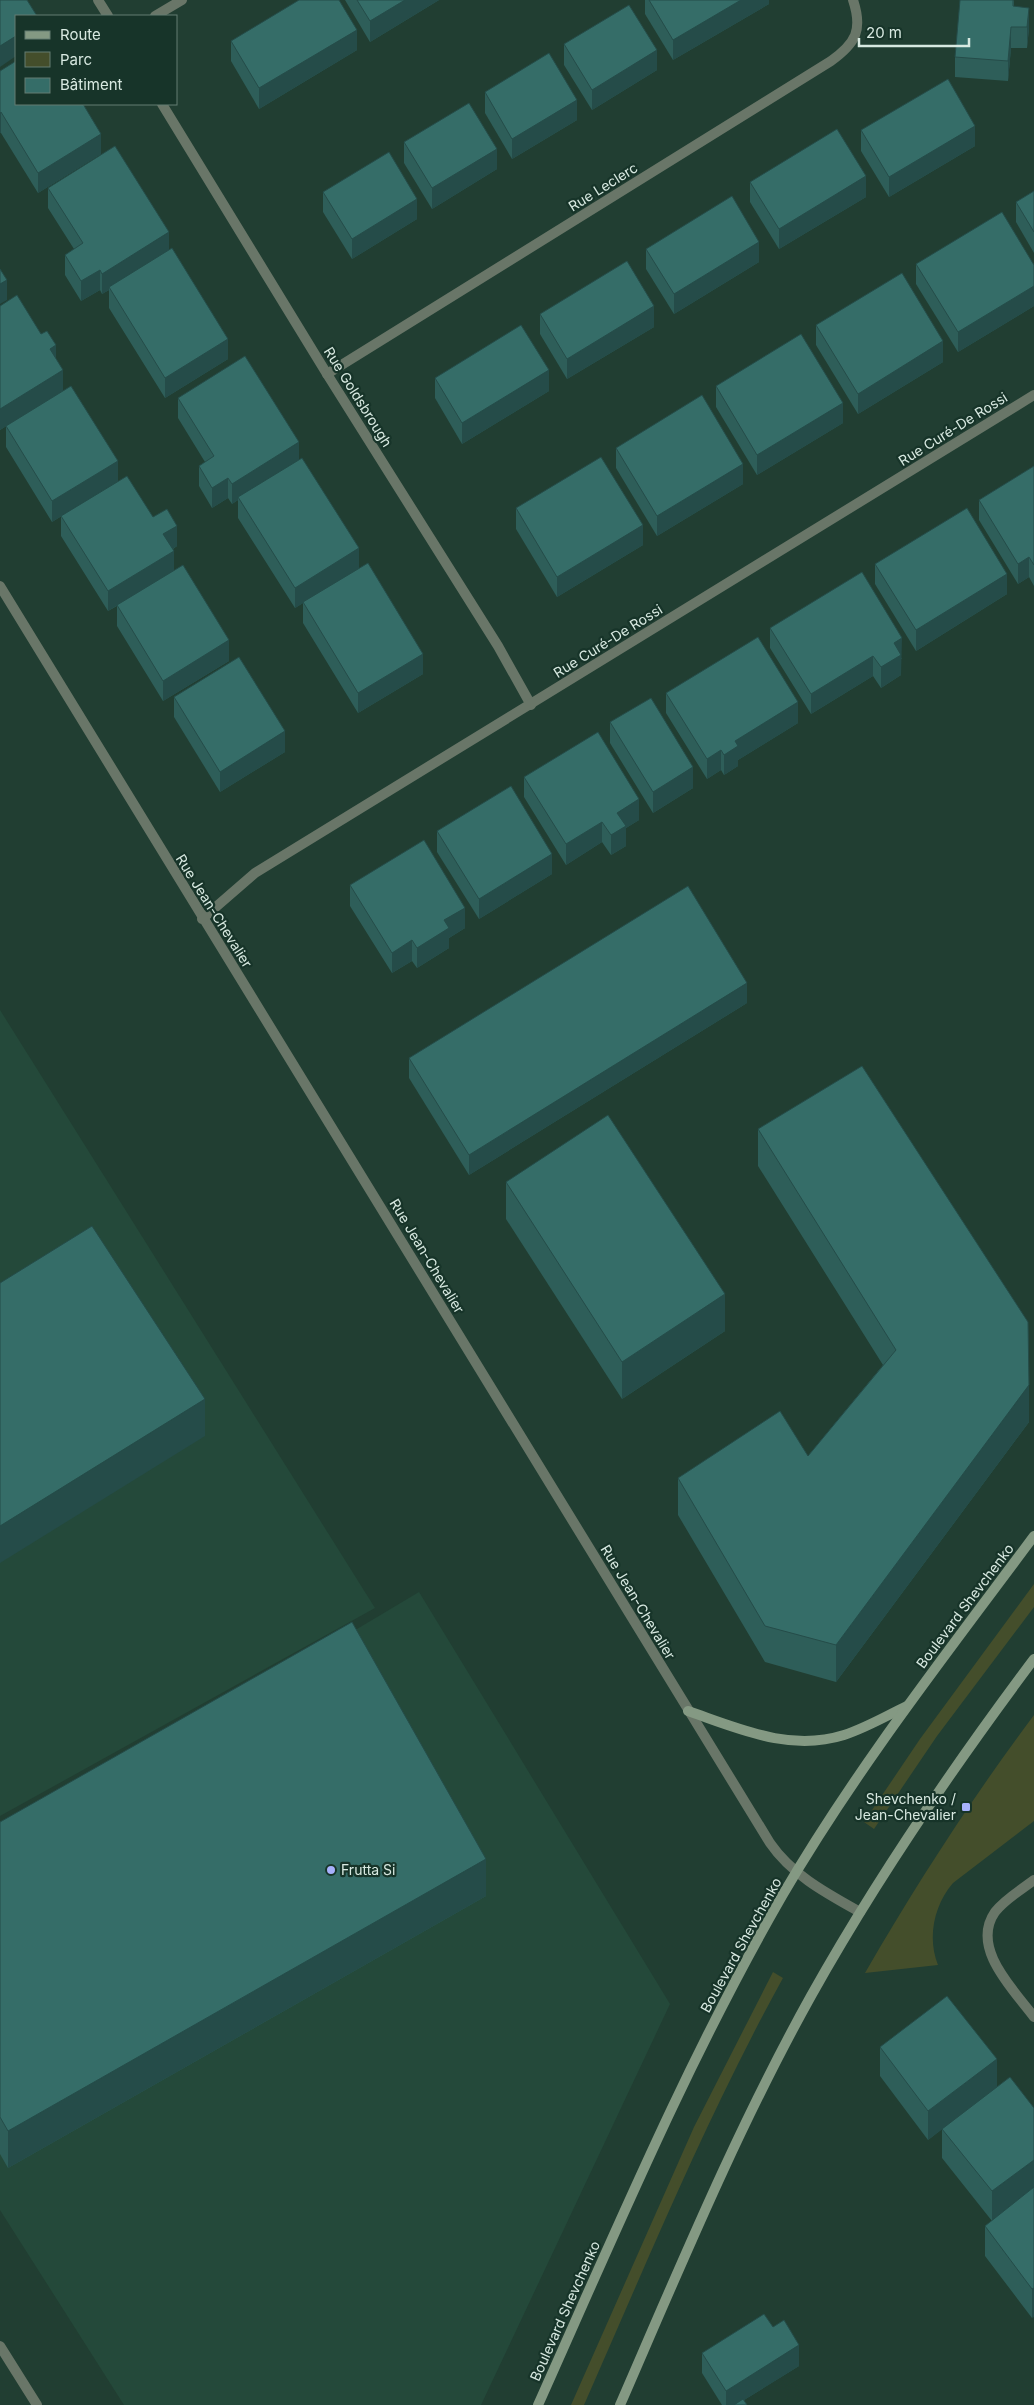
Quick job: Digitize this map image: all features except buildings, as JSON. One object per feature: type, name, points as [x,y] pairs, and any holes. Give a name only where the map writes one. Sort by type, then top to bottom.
[{"type":"street","points":[[98,0],[107,15]]},
{"type":"street","points":[[157,15],[182,0]]},
{"type":"street","name":"Rue Leclerc","points":[[327,374],[832,61],[843,52],[856,35],[858,26],[853,0]]},
{"type":"street","name":"Rue Goldsbrough","points":[[163,105],[327,374],[498,646],[531,705]]},
{"type":"street","name":"Rue Curé-De Rossi","points":[[202,919],[255,873],[1034,395]]},
{"type":"street","name":"Rue Jean-Chevalier","points":[[0,586],[202,919],[770,1843],[779,1856],[796,1873],[860,1912]]},
{"type":"street","name":"Boulevard Shevchenko","points":[[538,2405],[676,2096],[770,1917],[837,1807],[908,1706],[1034,1536]]},
{"type":"street","points":[[620,2405],[711,2198],[754,2107],[811,1996],[860,1912],[923,1813],[1034,1658]]},
{"type":"street","points":[[688,1711],[766,1737],[802,1742],[846,1734],[908,1706]]},
{"type":"street","points":[[1034,1880],[994,1913],[988,1933],[991,1953],[996,1964],[1034,2017]]},
{"type":"street","points":[[0,2346],[37,2405]]},
{"type":"shaded area","points":[[0,1010],[375,1608],[0,1816]]},
{"type":"shaded area","points":[[419,1592],[670,2004],[481,2405],[124,2405],[0,2210],[0,1842]]},
{"type":"green space","points":[[1034,1584],[1034,1607],[937,1736],[874,1829],[864,1822],[920,1739]]},
{"type":"green space","points":[[1034,1715],[1034,1821],[953,1883],[946,1892],[934,1922],[933,1944],[938,1965],[865,1973],[946,1841]]},
{"type":"green space","points":[[773,1972],[783,1978],[703,2136],[584,2405],[571,2405],[694,2127]]},
{"type":"place","name":"Shevchenko / Jean-Chevalier","points":[[966,1807]]},
{"type":"place","name":"Frutta Si","points":[[331,1870]]}]
